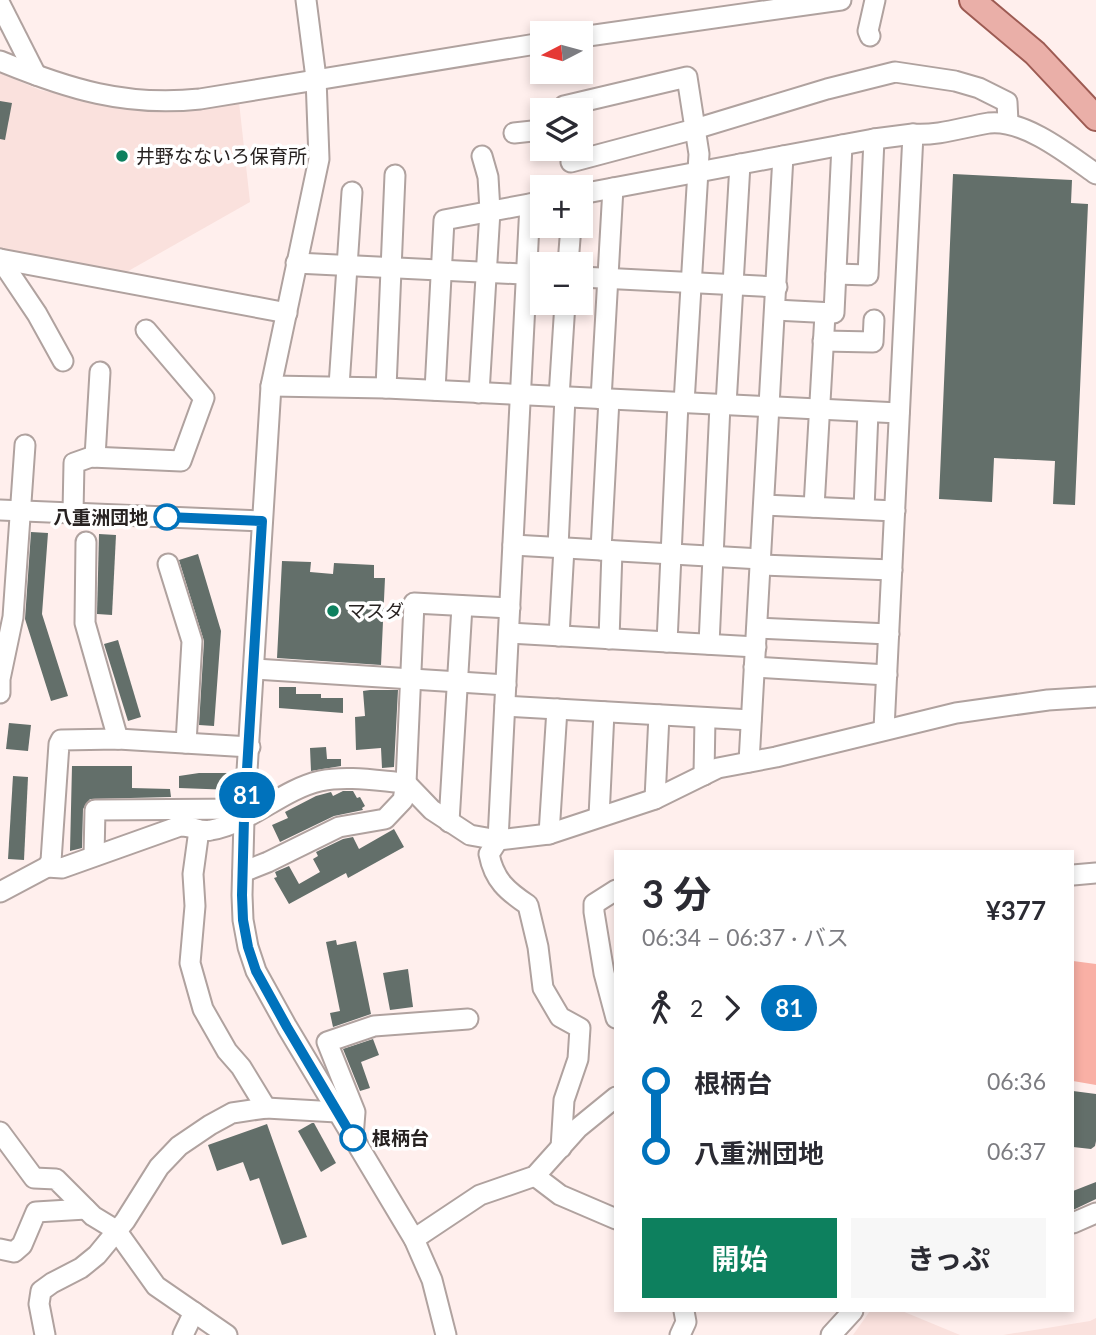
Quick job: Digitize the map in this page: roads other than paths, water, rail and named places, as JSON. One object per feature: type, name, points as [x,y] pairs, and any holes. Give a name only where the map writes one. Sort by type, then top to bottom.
[{"type":"main road","points":[[972,0],[1035,53],[1096,118]]},
{"type":"street","points":[[306,0],[316,78],[319,159],[271,386],[245,814],[243,920],[256,971],[414,1239],[432,1280],[446,1335]]},
{"type":"street","points":[[593,35],[789,3],[841,0]]},
{"type":"street","points":[[870,36],[868,31],[875,0]]},
{"type":"street","points":[[0,4],[36,75]]},
{"type":"street","points":[[0,61],[112,98],[168,103],[530,45]]},
{"type":"street","points":[[593,150],[695,129],[827,89],[895,72],[955,81],[1000,97],[1007,102],[1008,122]]},
{"type":"street","points":[[593,99],[687,78],[699,154],[667,642]]},
{"type":"street","points":[[593,192],[874,139],[925,135],[1008,122],[1057,147],[1096,174]]},
{"type":"street","points":[[514,133],[530,131]]},
{"type":"street","points":[[884,729],[913,134]]},
{"type":"street","points":[[836,275],[867,275],[874,139]]},
{"type":"street","points":[[775,310],[834,313],[842,145]]},
{"type":"street","points":[[479,393],[490,211],[488,177],[482,156]]},
{"type":"street","points":[[749,762],[783,156]]},
{"type":"street","points":[[709,644],[740,164]]},
{"type":"street","points":[[386,388],[395,175]]},
{"type":"street","points":[[609,639],[605,399],[613,188]]},
{"type":"street","points":[[339,386],[352,192]]},
{"type":"street","points":[[435,390],[444,220],[530,203]]},
{"type":"street","points":[[0,259],[287,313]]},
{"type":"street","points":[[0,259],[37,314],[63,361]]},
{"type":"street","points":[[296,263],[530,275]]},
{"type":"street","points":[[593,277],[777,287]]},
{"type":"street","points":[[530,312],[521,395],[498,840],[489,854],[492,871],[509,892],[528,905],[538,947],[543,988],[560,1017],[580,1028],[578,1059],[564,1100],[561,1148]]},
{"type":"street","points":[[814,507],[825,314]]},
{"type":"street","points":[[559,636],[565,315]]},
{"type":"street","points":[[823,341],[873,342],[874,320]]},
{"type":"street","points":[[73,513],[74,463],[95,457],[181,461],[204,398],[146,330]]},
{"type":"street","points":[[95,457],[100,372]]},
{"type":"street","points":[[271,386],[435,390],[898,414]]},
{"type":"street","points":[[864,509],[868,412]]},
{"type":"street","points":[[0,693],[0,679],[13,617],[25,445]]},
{"type":"street","points":[[764,505],[895,510]]},
{"type":"street","points":[[0,510],[262,521]]},
{"type":"street","points":[[86,542],[85,623],[117,739]]},
{"type":"street","points":[[513,545],[713,556],[760,562],[892,570]]},
{"type":"street","points":[[168,564],[191,641],[186,743]]},
{"type":"street","points":[[243,872],[339,827],[385,819],[403,800],[407,783],[414,603],[510,608]]},
{"type":"street","points":[[449,822],[461,606]]},
{"type":"street","points":[[509,633],[709,644],[756,637],[889,634]]},
{"type":"street","points":[[754,667],[887,675]]},
{"type":"street","points":[[255,669],[506,685]]},
{"type":"street","points":[[0,892],[47,867],[62,868],[180,826],[215,830],[320,781],[338,779],[407,783],[432,810],[449,822],[470,835],[498,840],[549,834],[655,799],[718,768],[956,713],[1004,705],[1096,698]]},
{"type":"street","points":[[505,706],[751,720]]},
{"type":"street","points":[[549,834],[557,709]]},
{"type":"street","points":[[599,817],[604,712]]},
{"type":"street","points":[[655,799],[659,715]]},
{"type":"street","points":[[704,775],[705,718]]},
{"type":"street","points":[[47,867],[53,852],[59,744],[65,738],[250,747]]},
{"type":"street","points":[[94,856],[95,810],[234,811],[245,814]]},
{"type":"street","points":[[199,830],[193,874],[195,906],[190,962],[203,1009],[265,1108]]},
{"type":"street","points":[[1074,876],[1096,873]]},
{"type":"street","points":[[614,891],[594,904],[604,973],[614,1010]]},
{"type":"street","points":[[352,1137],[355,1112],[327,1042],[374,1026],[467,1018]]},
{"type":"street","points":[[414,1239],[480,1195],[535,1176],[578,1128],[614,1099]]},
{"type":"street","points":[[45,1335],[39,1304],[41,1291],[81,1268],[97,1255],[125,1221],[159,1167],[179,1146],[232,1113],[265,1108],[337,1112]]},
{"type":"street","points":[[0,1132],[34,1178],[56,1179],[93,1216],[116,1230],[156,1286],[227,1335]]},
{"type":"street","points":[[535,1176],[559,1195],[614,1218]]},
{"type":"street","points":[[580,1204],[602,1202],[614,1205]]},
{"type":"street","points":[[0,1249],[15,1252],[22,1245],[36,1212],[86,1209]]},
{"type":"street","points":[[1074,1223],[1096,1213]]},
{"type":"street","points":[[183,1335],[194,1312]]},
{"type":"street","points":[[680,1335],[686,1321],[684,1312]]},
{"type":"street","points":[[831,1335],[846,1313]]},
{"type":"place","name":"井野なないろ保育所","points":[[122,156]]},
{"type":"place","name":"八重洲団地","points":[[167,517]]},
{"type":"place","name":"マスダ","points":[[333,611]]},
{"type":"place","name":"根柄台","points":[[353,1138]]}]
